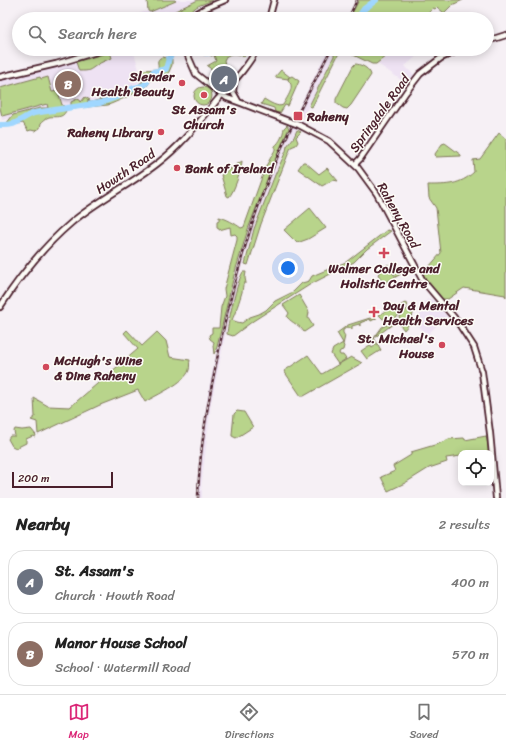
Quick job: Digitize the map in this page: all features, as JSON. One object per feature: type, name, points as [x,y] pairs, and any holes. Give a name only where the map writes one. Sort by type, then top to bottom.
[{"type":"main road","points":[[199,12],[225,0]]},
{"type":"main road","points":[[271,12],[274,0]]},
{"type":"main road","points":[[494,39],[506,36]]},
{"type":"main road","points":[[0,77],[83,56]]},
{"type":"main road","name":"Raheny Road","points":[[188,56],[196,74],[223,94],[241,103],[299,125],[328,141],[355,164],[377,194],[425,284],[461,326],[475,349],[482,372],[490,433],[496,498]]},
{"type":"main road","name":"Howth Road","points":[[0,306],[22,276],[56,236],[93,206],[168,156],[184,140],[223,94],[252,56]]},
{"type":"main road","name":"Springdale Road","points":[[355,164],[420,74],[445,56]]},
{"type":"main road","points":[[237,77],[233,86],[233,92],[241,103]]},
{"type":"shaded area","points":[[147,0],[198,0],[173,12],[144,12],[148,11]]},
{"type":"shaded area","points":[[93,56],[135,56],[142,80],[114,96],[2,120],[0,112],[0,81]]},
{"type":"shaded area","points":[[325,56],[334,56],[293,137],[286,146],[256,223],[241,269],[211,404],[201,489],[202,498],[197,498],[208,393],[225,310],[250,224],[276,155]]},
{"type":"shaded area","points":[[388,56],[417,56],[405,66],[414,75],[407,84],[378,64]]},
{"type":"shaded area","points":[[428,299],[431,299],[447,316],[428,334],[416,324],[425,302]]},
{"type":"green space","points":[[147,0],[176,1],[150,12],[148,11]]},
{"type":"green space","points":[[198,0],[213,0],[196,7],[190,12],[173,12]]},
{"type":"green space","points":[[359,0],[463,0],[452,5],[445,12],[437,7],[435,9],[433,8],[429,12],[353,12]]},
{"type":"green space","points":[[96,56],[111,56],[112,58],[85,71],[79,71],[76,62]]},
{"type":"green space","points":[[214,56],[228,56],[224,60],[225,65],[223,70],[216,72],[207,66],[216,61]]},
{"type":"green space","points":[[334,56],[338,56],[312,107],[309,106]]},
{"type":"green space","points":[[355,56],[386,56],[376,64],[372,64]]},
{"type":"green space","points":[[162,57],[172,59],[172,65],[168,74],[152,78],[147,86],[141,90],[108,105],[74,109],[71,107],[71,102],[77,99],[81,102],[85,97],[90,100],[87,101],[91,102],[131,89],[143,81],[143,70],[158,69],[158,61]]},
{"type":"green space","points":[[355,64],[365,67],[371,75],[347,109],[336,103],[336,99]]},
{"type":"green space","points":[[281,70],[290,77],[292,76],[299,81],[288,106],[285,105],[280,113],[275,112],[274,108],[261,104],[264,99],[276,105],[283,105],[290,92],[291,86],[288,80],[289,77],[288,79],[275,77]]},
{"type":"green space","points":[[40,77],[41,79],[48,77],[52,92],[58,91],[62,105],[66,111],[59,117],[47,118],[41,123],[40,128],[35,131],[28,131],[23,123],[8,126],[6,124],[13,115],[40,108],[48,108],[47,104],[2,116],[0,108],[0,88]]},
{"type":"green space","points":[[203,87],[209,90],[212,96],[209,102],[203,105],[197,102],[194,96],[197,90]]},
{"type":"green space","points":[[287,125],[289,128],[248,229],[234,275],[214,354],[214,342],[210,339],[209,335],[212,333],[212,328],[219,328],[221,307],[225,296],[224,289],[237,240],[237,236],[235,234],[231,235],[230,227],[219,230],[217,227],[217,222],[219,221],[219,217],[230,221],[241,228],[244,227],[266,166],[275,150],[275,146],[281,138],[284,128]]},
{"type":"green space","points":[[297,130],[301,132],[296,137],[298,142],[296,145],[291,147],[261,224],[248,265],[245,264],[254,229],[287,146]]},
{"type":"green space","points":[[499,133],[506,139],[506,298],[505,295],[464,288],[448,299],[442,299],[422,275],[441,253],[436,208],[429,198],[428,185],[441,185],[464,180],[474,172],[473,160],[480,159]]},
{"type":"green space","points":[[445,143],[461,156],[436,157],[435,154],[442,144]]},
{"type":"green space","points":[[242,161],[241,169],[229,197],[227,196],[221,175]]},
{"type":"green space","points":[[303,162],[319,174],[327,168],[338,181],[333,180],[322,186],[298,169]]},
{"type":"green space","points":[[310,208],[326,228],[308,239],[297,243],[284,230]]},
{"type":"green space","points":[[387,230],[391,231],[367,249],[354,262],[311,284],[253,321],[233,336],[227,334],[231,311],[243,272],[246,272],[246,283],[243,284],[240,298],[232,320],[242,323],[250,317],[266,310],[275,301],[293,292],[302,283],[309,281],[312,276],[346,262]]},
{"type":"green space","points":[[388,264],[394,275],[400,272],[401,274],[383,284],[378,274]]},
{"type":"green space","points":[[299,295],[309,312],[308,318],[313,326],[304,332],[287,317],[289,313],[283,305]]},
{"type":"green space","points":[[405,303],[408,305],[395,318],[383,319],[379,315],[392,307],[394,309]]},
{"type":"green space","points":[[408,308],[411,308],[414,311],[410,323],[404,330],[397,321],[374,338],[382,327],[396,321]]},
{"type":"green space","points":[[376,317],[376,320],[371,321],[370,319],[360,323],[360,326],[359,324],[352,326],[352,329],[348,327],[343,330],[345,336],[344,346],[343,350],[339,353],[346,359],[338,364],[331,354],[333,349],[343,343],[337,333],[348,325]]},
{"type":"green space","points":[[127,330],[142,346],[157,332],[166,341],[170,357],[190,360],[189,369],[182,380],[145,402],[138,390],[100,405],[38,434],[37,422],[31,420],[35,417],[34,398],[48,406],[70,407],[138,349],[124,333]]},
{"type":"green space","points":[[374,338],[381,350],[367,359],[361,351],[370,345],[372,348],[376,345],[373,339]]},
{"type":"green space","points":[[308,355],[322,374],[351,357],[362,363],[304,396],[301,396],[284,371]]},
{"type":"green space","points":[[237,411],[244,412],[253,427],[236,438],[232,436],[232,434],[234,414]]},
{"type":"green space","points":[[15,429],[31,429],[36,435],[35,437],[33,436],[26,439],[26,443],[16,448],[12,446],[8,439],[10,436],[15,436]]},
{"type":"green space","points":[[486,436],[489,450],[458,450],[458,456],[446,458],[447,462],[429,468],[405,483],[388,491],[381,477],[395,471],[393,466],[411,455],[411,452],[449,439],[464,438],[465,440]]},
{"type":"waterway","points":[[362,12],[376,0]]},
{"type":"waterway","points":[[0,125],[15,123],[34,113],[100,103],[117,97],[134,88],[144,85],[147,82],[147,78],[153,72],[166,69],[170,56]]},
{"type":"railway","points":[[351,12],[357,0]]},
{"type":"railway","points":[[198,498],[201,450],[209,401],[220,342],[240,262],[257,210],[277,158],[327,56]]},
{"type":"place","name":"St. Assam's","points":[[224,79]]},
{"type":"place","name":"Slender Health Beauty","points":[[182,83]]},
{"type":"place","name":"Manor House School","points":[[68,84]]},
{"type":"place","name":"St Assam's Church","points":[[204,95]]},
{"type":"place","name":"Raheny","points":[[298,116]]},
{"type":"place","name":"Raheny Library","points":[[161,132]]},
{"type":"place","name":"Bank of Ireland","points":[[177,168]]},
{"type":"place","name":"Walmer College and Holistic Centre","points":[[384,253]]},
{"type":"place","name":"Day & Mental Health Services","points":[[374,312]]},
{"type":"place","name":"St. Michael's House","points":[[442,345]]},
{"type":"place","name":"McHugh's Wine & Dine Raheny","points":[[46,367]]}]
